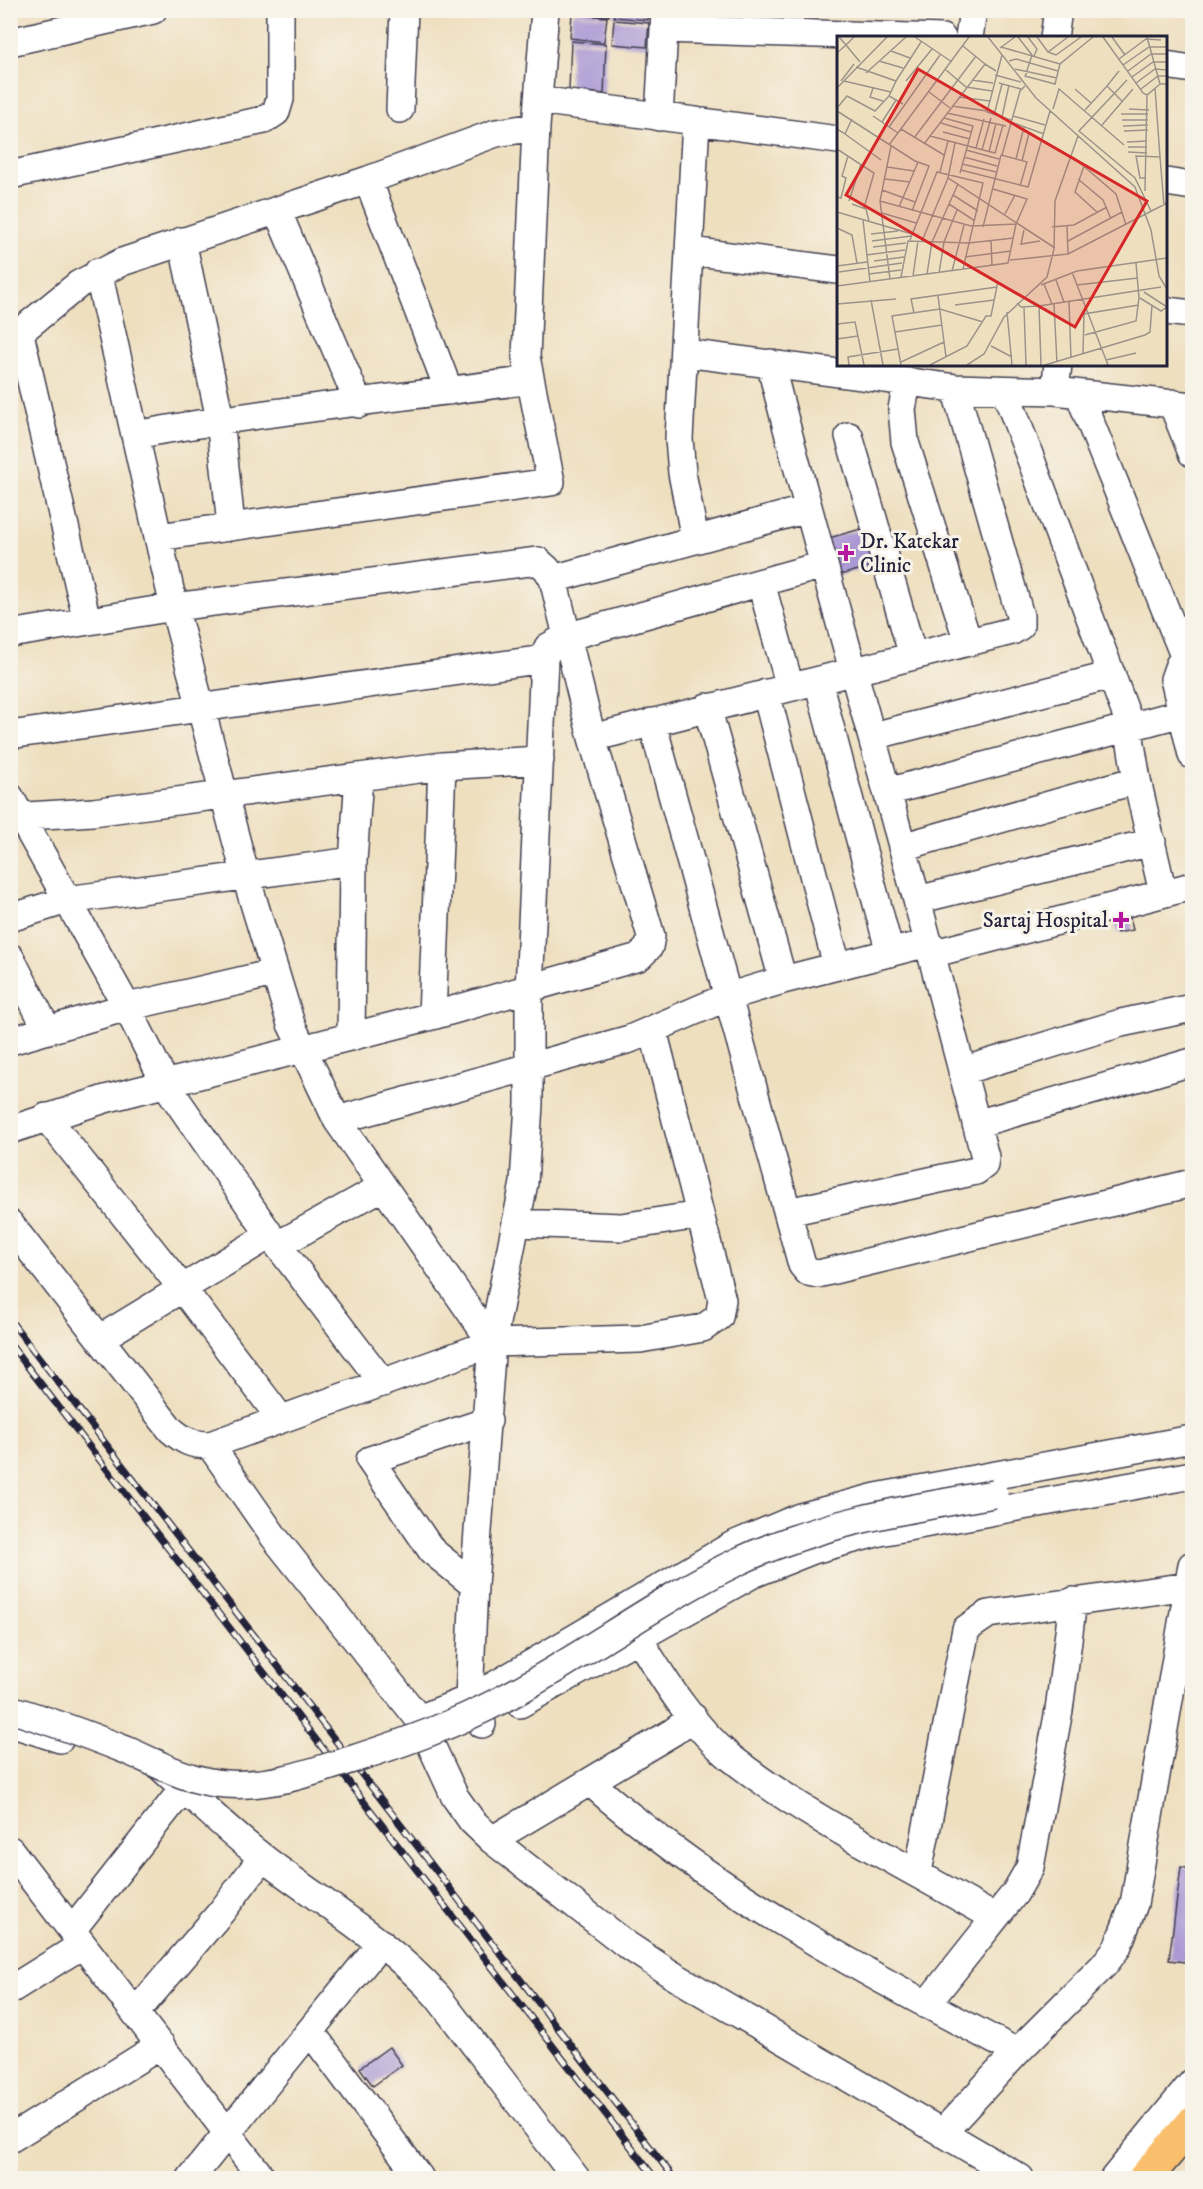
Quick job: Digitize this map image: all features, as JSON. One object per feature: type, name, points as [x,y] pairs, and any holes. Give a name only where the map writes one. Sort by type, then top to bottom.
[{"type":"highway","points":[[1145,2178],[1192,2124]]},
{"type":"highway","points":[[1176,2178],[1192,2159]]},
{"type":"street","points":[[10,42],[153,10]]},
{"type":"street","points":[[10,175],[264,120],[276,112],[280,99],[280,10]]},
{"type":"street","points":[[400,109],[404,10]]},
{"type":"street","points":[[159,537],[551,482],[526,357],[536,127],[546,10]]},
{"type":"street","points":[[969,36],[973,10]]},
{"type":"street","points":[[1053,36],[1058,10]]},
{"type":"street","points":[[659,117],[664,20],[884,22],[935,36]]},
{"type":"street","points":[[1167,65],[1192,69]]},
{"type":"street","points":[[538,100],[837,140]]},
{"type":"street","points":[[695,539],[682,473],[679,439],[696,121]]},
{"type":"street","points":[[87,621],[15,337],[79,284],[98,272],[182,241],[368,180],[496,133],[536,127]]},
{"type":"street","points":[[368,180],[449,391]]},
{"type":"street","points":[[1167,183],[1192,186]]},
{"type":"street","points":[[277,210],[359,404]]},
{"type":"street","points":[[182,241],[220,419],[231,526]]},
{"type":"street","points":[[690,251],[837,270]]},
{"type":"street","points":[[98,272],[174,608],[200,709],[274,973],[301,1049],[337,1120],[492,1343]]},
{"type":"street","points":[[1167,311],[1192,314]]},
{"type":"street","points":[[685,353],[906,383],[955,388],[1067,393],[1182,405],[1192,453]]},
{"type":"street","points":[[770,363],[807,509],[852,672],[873,736],[985,1157],[984,1165],[976,1171],[788,1212]]},
{"type":"street","points":[[887,792],[1129,726],[1188,731],[1174,679],[1179,665],[1189,661],[1067,393],[1059,366]]},
{"type":"street","points":[[135,435],[220,419],[359,404],[530,380]]},
{"type":"street","points":[[906,383],[902,409],[905,442],[968,642]]},
{"type":"street","points":[[592,738],[1012,631],[1020,626],[1020,616],[955,388]]},
{"type":"street","points":[[1005,390],[1129,726],[1137,780],[1163,893]]},
{"type":"street","points":[[849,436],[913,656]]},
{"type":"street","points":[[553,579],[807,509]]},
{"type":"street","points":[[10,634],[174,608],[538,561],[547,568],[553,579],[592,738],[651,936],[650,947],[639,957],[432,1016],[165,1083],[46,1117],[10,1130]]},
{"type":"street","points":[[482,1724],[469,1699],[474,1585],[492,1343],[518,1223],[524,1183],[529,990],[544,659],[548,647],[566,637],[824,566]]},
{"type":"street","points":[[761,583],[778,690],[837,966]]},
{"type":"street","points":[[10,735],[544,659]]},
{"type":"street","points":[[873,736],[1112,675]]},
{"type":"street","points":[[818,681],[890,953]]},
{"type":"street","points":[[707,707],[783,980]]},
{"type":"street","points":[[652,722],[802,1265],[808,1272],[818,1274],[1192,1183]]},
{"type":"street","points":[[14,810],[93,812],[442,766],[540,760]]},
{"type":"street","points":[[432,1016],[442,766]]},
{"type":"street","points":[[351,1037],[353,861],[358,777]]},
{"type":"street","points":[[902,847],[1137,780]]},
{"type":"street","points":[[14,810],[127,1007],[165,1083],[274,1240],[383,1383]]},
{"type":"street","points":[[917,900],[1152,842]]},
{"type":"street","points":[[10,918],[67,900],[353,861]]},
{"type":"street","points":[[337,1120],[528,1068],[653,1030],[727,997],[783,980],[890,953],[929,949],[1192,886]]},
{"type":"street","points":[[10,957],[47,1029]]},
{"type":"street","points":[[10,1041],[127,1007],[274,973]]},
{"type":"street","points":[[962,1071],[1121,1023],[1192,1008]]},
{"type":"street","points":[[10,1224],[171,1430],[183,1441],[196,1445],[210,1445],[492,1343],[640,1339],[703,1328],[719,1317],[722,1300],[653,1030]]},
{"type":"street","points":[[976,1124],[1192,1062]]},
{"type":"street","points":[[46,1117],[182,1288],[281,1419]]},
{"type":"street","points":[[101,1338],[182,1288],[382,1187]]},
{"type":"street","points":[[518,1223],[621,1227],[700,1215]]},
{"type":"street","points":[[474,1585],[432,1551],[370,1460],[488,1420]]},
{"type":"street","points":[[419,1719],[469,1699],[621,1609],[766,1529],[837,1506],[1192,1439]]},
{"type":"street","points":[[210,1445],[274,1537],[419,1719],[455,1797],[472,1821],[492,1840],[627,1946],[1020,2178]]},
{"type":"street","points":[[10,1709],[93,1737],[174,1773],[199,1780],[246,1785],[293,1778],[414,1740],[472,1715],[539,1679],[692,1587],[737,1562],[778,1544],[857,1519],[1192,1458]]},
{"type":"street","points":[[431,1746],[482,1724],[753,1574],[845,1539],[1192,1475]]},
{"type":"street","points":[[918,1872],[966,1629],[988,1614],[1073,1601],[1191,1576],[1134,1904],[1126,1929],[1117,1948],[1104,1965],[1017,2052],[942,2133]]},
{"type":"street","points":[[926,2005],[1024,1880],[1035,1851],[1059,1710],[1073,1601]]},
{"type":"street","points":[[621,1609],[693,1717],[729,1756],[815,1815],[995,1918]]},
{"type":"street","points":[[10,1697],[106,1730],[132,1743],[262,1858],[381,1943],[413,1969],[438,1997],[576,2178]]},
{"type":"street","points":[[492,1840],[693,1717]]},
{"type":"street","points":[[10,1723],[101,1754],[183,1790]]},
{"type":"street","points":[[590,1782],[632,1819],[767,1913],[926,2005],[1017,2052]]},
{"type":"street","points":[[10,1990],[77,1937],[183,1790]]},
{"type":"street","points":[[10,1850],[262,2178]]},
{"type":"street","points":[[136,2012],[222,1911],[262,1858]]},
{"type":"street","points":[[191,2178],[381,1943]]},
{"type":"street","points":[[310,2031],[420,2178]]},
{"type":"street","points":[[10,2139],[161,2045]]},
{"type":"street","points":[[1114,2178],[1192,2083]]},
{"type":"building","points":[[574,10],[609,10],[609,16],[574,13]]},
{"type":"building","points":[[614,10],[649,10],[648,20],[614,17]]},
{"type":"building","points":[[572,14],[607,17],[604,42],[570,38]]},
{"type":"building","points":[[614,20],[649,23],[647,47],[612,44]]},
{"type":"building","points":[[571,41],[606,44],[604,94],[569,90]]},
{"type":"building","points":[[868,527],[879,564],[834,577],[822,540]]},
{"type":"building","points":[[1128,909],[1133,930],[1117,933],[1113,913]]},
{"type":"building","points":[[1181,1867],[1192,1869],[1192,1963],[1169,1960]]},
{"type":"building","points":[[389,2047],[402,2065],[373,2086],[360,2068]]},
{"type":"railway","points":[[10,1320],[674,2178]]},
{"type":"railway","points":[[10,1344],[655,2178]]},
{"type":"place","name":"Dr. Katekar Clinic","points":[[846,553]]},
{"type":"place","name":"Sartaj Hospital","points":[[1121,920]]}]
